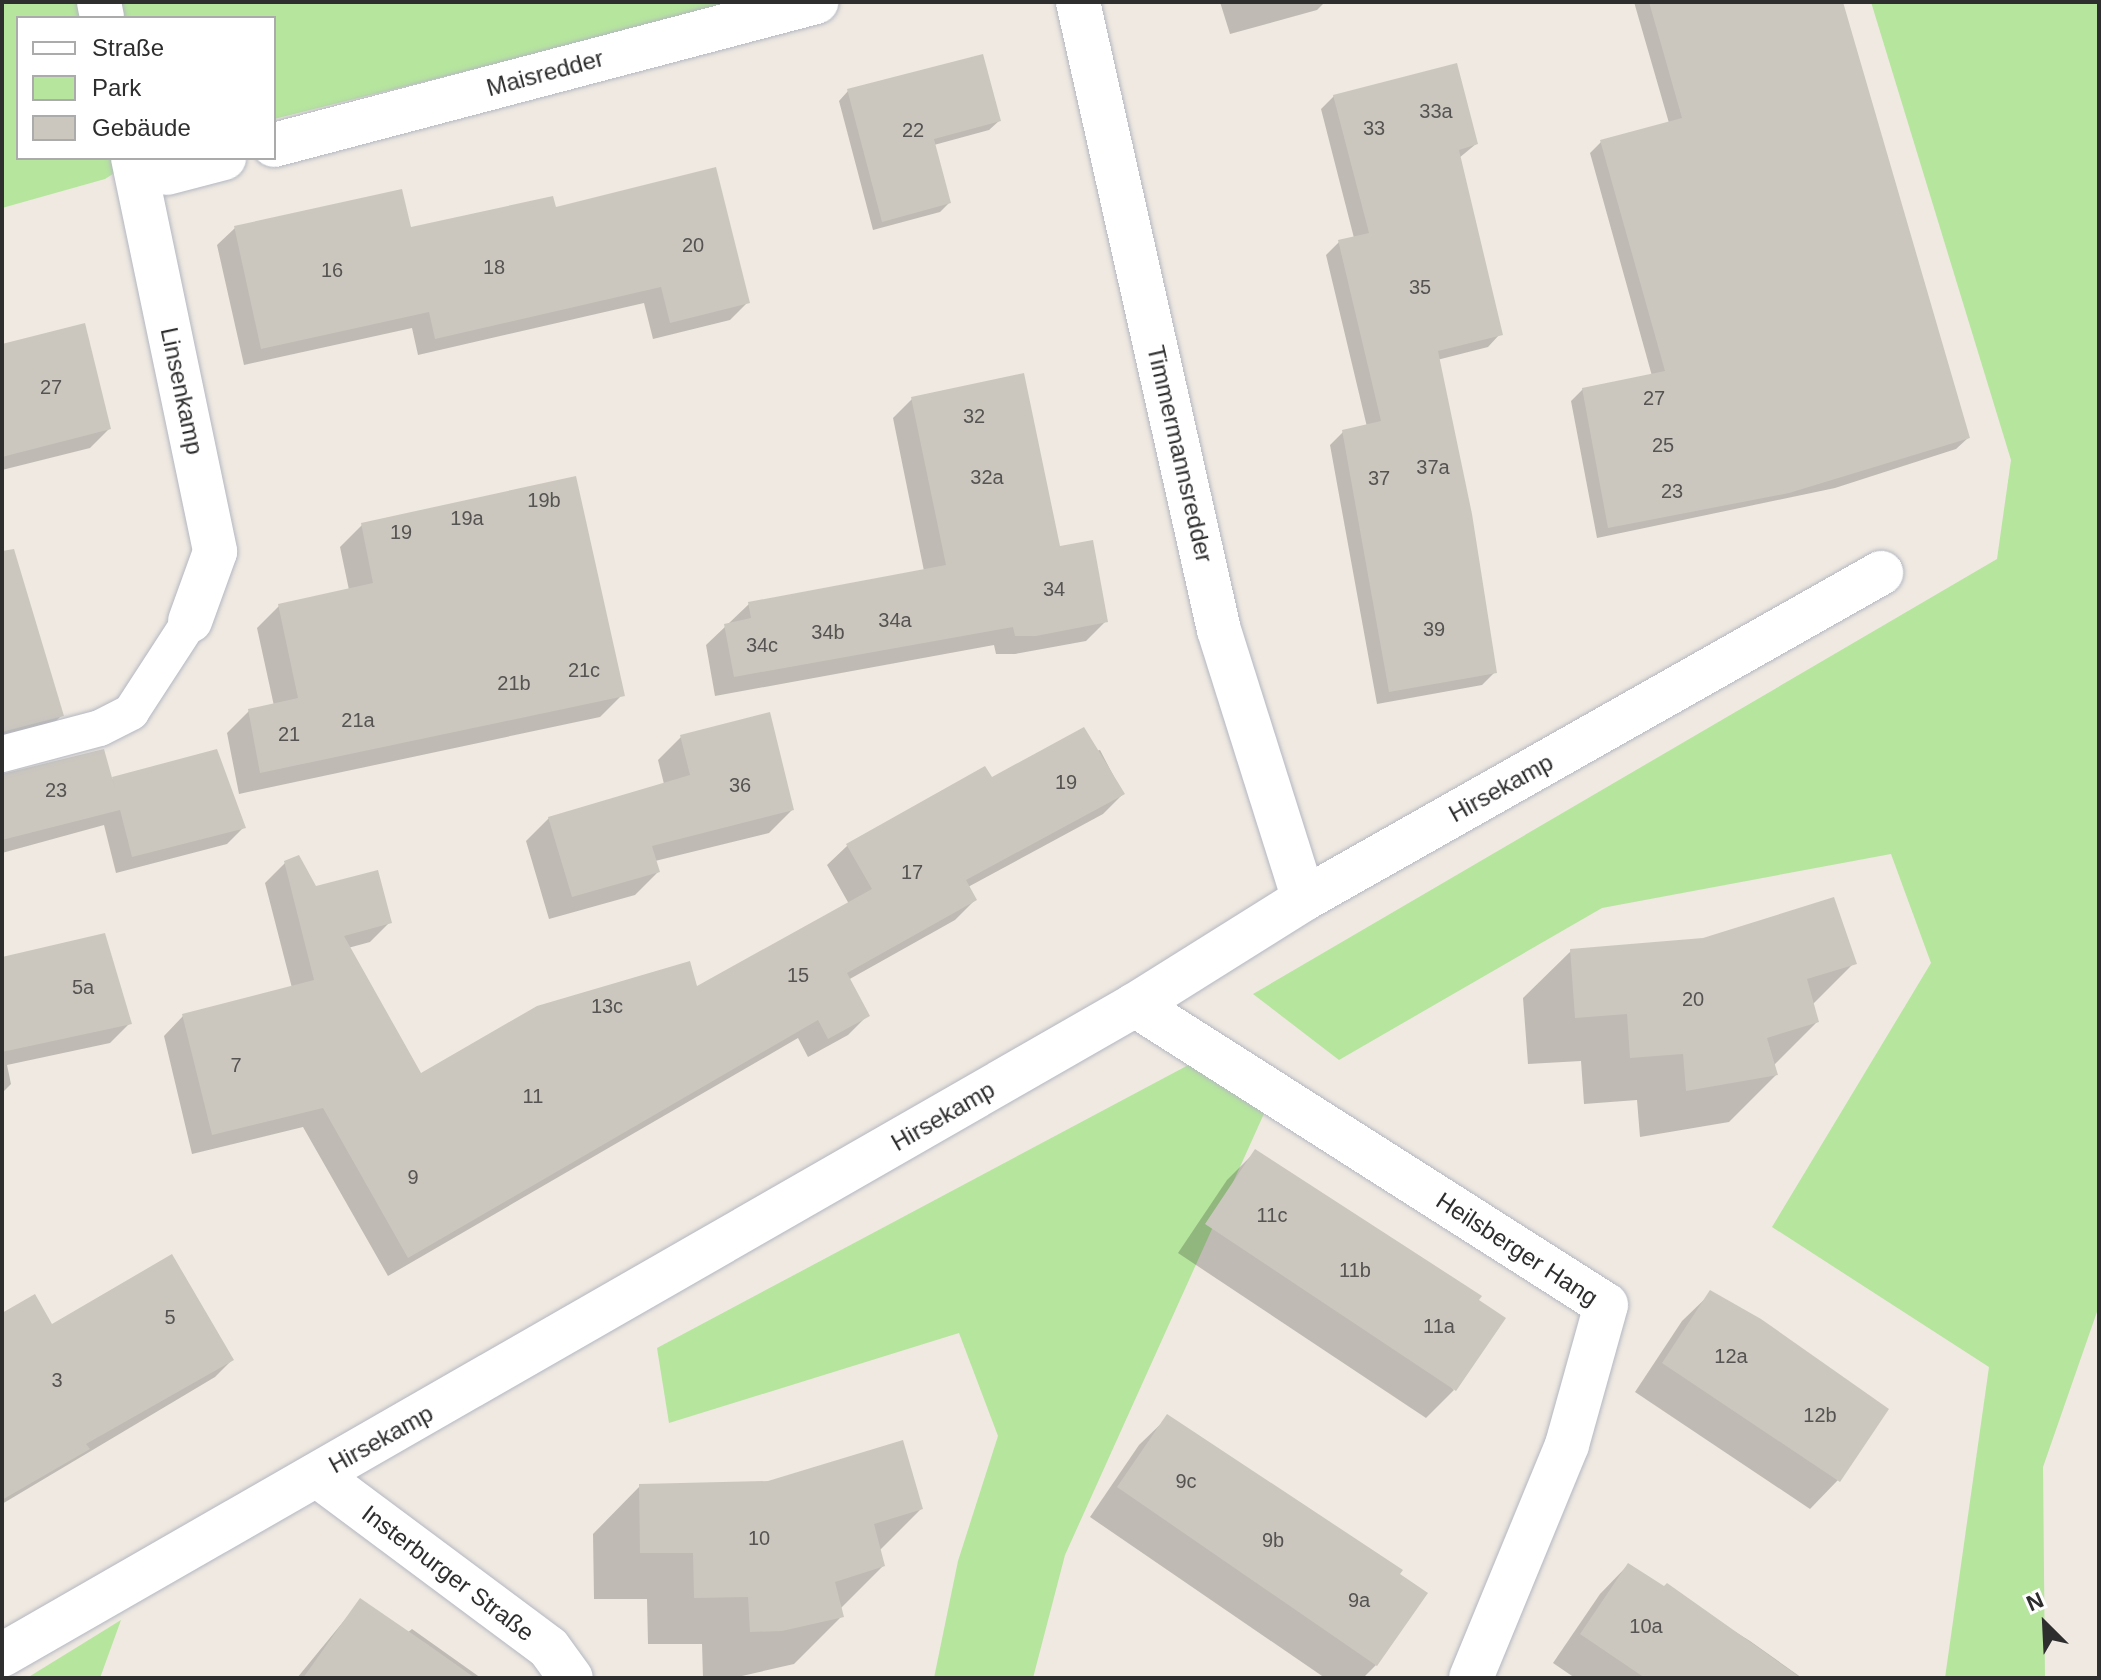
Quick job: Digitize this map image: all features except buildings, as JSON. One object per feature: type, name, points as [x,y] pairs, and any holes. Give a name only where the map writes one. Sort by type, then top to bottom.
[{"type":"street","name":"Maisredder","points":[[276,144],[816,2]]},
{"type":"street","name":"Timmermannsredder","points":[[1078,2],[1219,630],[1304,899]]},
{"type":"street","points":[[150,166],[206,160]]},
{"type":"street","name":"Linsenkamp","points":[[150,166],[215,552],[190,621]]},
{"type":"street","name":"Hirsekamp","points":[[2,1655],[1135,1005],[1304,899],[1881,573]]},
{"type":"street","name":"Heilsberger Hang","points":[[1135,1005],[1606,1305],[1567,1445],[1471,1678]]},
{"type":"street","name":"Insterburger Straße","points":[[317,1475],[549,1648],[571,1678]]},
{"type":"lane","points":[[2,754],[100,728],[131,712],[190,621]]},
{"type":"green space","points":[[2,2],[743,2],[276,119],[276,16],[16,16],[16,160],[135,160],[105,179],[2,208]]},
{"type":"green space","points":[[1871,2],[2099,2],[2099,1306],[2043,1467],[2045,1678],[1945,1678],[1989,1367],[1772,1227],[1931,963],[1891,854],[1602,908],[1339,1060],[1253,994],[1997,559],[2011,460]]},
{"type":"green space","points":[[1196,1061],[1267,1107],[1065,1555],[1033,1678],[934,1678],[958,1561],[998,1436],[959,1333],[669,1423],[657,1348]]},
{"type":"green space","points":[[121,1620],[100,1678],[27,1678]]}]
